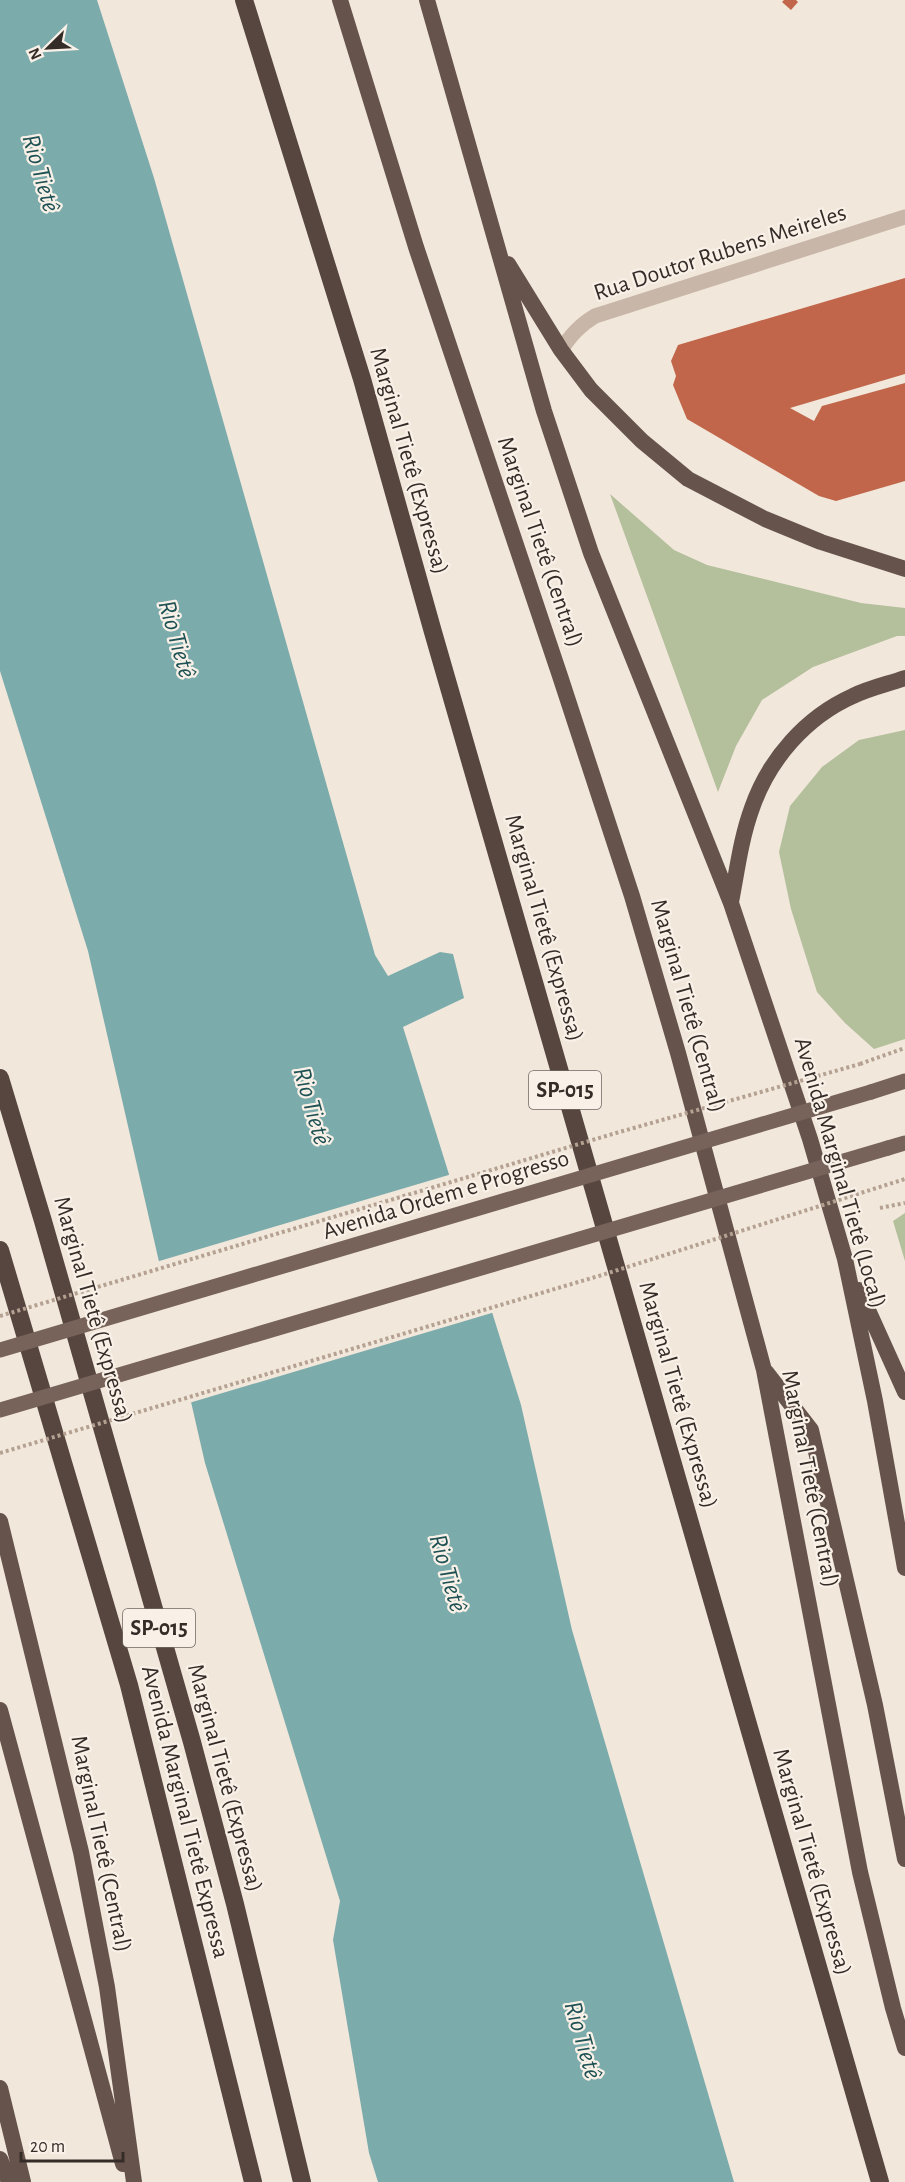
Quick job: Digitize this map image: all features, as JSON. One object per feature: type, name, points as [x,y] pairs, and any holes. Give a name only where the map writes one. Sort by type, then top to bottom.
[{"type":"highway","name":"Marginal Tietê (Expressa)","points":[[244,0],[362,379],[880,2182]]},
{"type":"highway","name":"Marginal Tietê (Central)","points":[[340,0],[416,247],[632,897],[681,1064],[764,1370],[860,1872],[905,2049]]},
{"type":"highway","name":"Avenida Marginal Tietê (Local)","points":[[427,0],[544,411],[591,553],[731,903],[810,1138],[845,1259],[875,1401],[905,1568]]},
{"type":"highway","points":[[496,242],[561,350],[591,390],[642,441],[688,479],[765,519],[821,542],[905,569]]},
{"type":"highway","points":[[731,903],[741,848],[752,807],[777,758],[808,723],[853,696],[905,678]]},
{"type":"highway","name":"Marginal Tietê (Expressa)","points":[[0,1078],[192,1742],[235,1904],[302,2182]]},
{"type":"highway","name":"Avenida Marginal Tietê Expressa","points":[[0,1250],[129,1685],[253,2182]]},
{"type":"highway","points":[[845,1259],[905,1392]]},
{"type":"highway","points":[[764,1370],[811,1430],[875,1705],[905,1859]]},
{"type":"highway","name":"Marginal Tietê (Central)","points":[[0,1521],[81,1852],[107,1987],[134,2182]]},
{"type":"highway","points":[[0,1710],[128,2182]]},
{"type":"highway","points":[[0,2088],[23,2182]]},
{"type":"highway","points":[[0,2159],[9,2182]]},
{"type":"main road","name":"Avenida Ordem e Progresso","points":[[0,1350],[905,1081]]},
{"type":"main road","points":[[0,1410],[905,1143]]},
{"type":"street","name":"Rua Doutor Rubens Meireles","points":[[561,350],[571,334],[595,316],[905,217]]},
{"type":"path","points":[[0,1316],[616,1133],[860,1064],[905,1048]]},
{"type":"path","points":[[0,1453],[602,1275],[905,1179]]},
{"type":"path","points":[[880,1208],[905,1203]]},
{"type":"green space","points":[[610,494],[674,550],[707,565],[861,603],[905,608],[905,636],[897,636],[813,667],[762,700],[736,746],[718,792]]},
{"type":"green space","points":[[905,730],[905,1039],[874,1049],[845,1023],[817,992],[791,909],[779,852],[790,806],[822,767],[859,740]]},
{"type":"green space","points":[[905,1213],[905,1261],[893,1221]]},
{"type":"water","name":"Rio Tietê","points":[[0,0],[97,0],[154,178],[375,955],[388,976],[440,952],[453,954],[464,998],[403,1027],[521,1405],[572,1630],[734,2182],[378,2182],[369,2153],[333,1940],[340,1901],[205,1463],[88,951],[0,671]]},
{"type":"pier","points":[[452,1174],[495,1312],[189,1403],[156,1262]]},
{"type":"building","points":[[784,0],[798,2],[791,10],[782,2]]},
{"type":"building","points":[[905,278],[905,374],[790,408],[814,421],[822,406],[905,383],[905,481],[836,501],[819,496],[687,419],[673,385],[676,376],[671,361],[678,345]]}]
